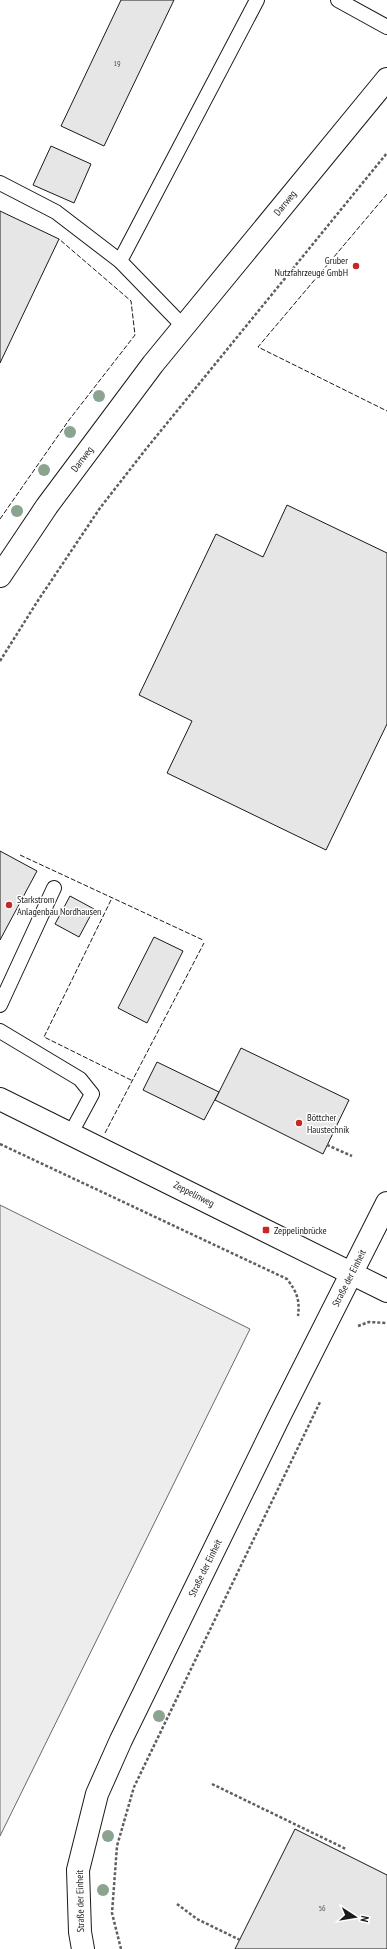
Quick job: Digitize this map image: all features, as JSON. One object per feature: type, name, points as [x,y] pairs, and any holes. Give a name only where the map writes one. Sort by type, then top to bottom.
[{"type":"street","name":"Darrweg","points":[[0,576],[48,506],[153,364],[387,79]]},
{"type":"street","name":"Zeppelinweg","points":[[0,1099],[387,1291]]},
{"type":"street","name":"Straße der Einheit","points":[[83,1949],[80,1932],[78,1870],[97,1794],[128,1726],[318,1339],[387,1203]]},
{"type":"lane","points":[[120,262],[257,0]]},
{"type":"lane","points":[[338,0],[387,27]]},
{"type":"lane","points":[[0,183],[56,212],[120,262],[184,327]]},
{"type":"lane","points":[[0,1005],[54,888]]},
{"type":"lane","points":[[0,1032],[80,1079],[92,1094],[71,1133]]},
{"type":"path","points":[[0,661],[37,602],[100,508],[151,443],[387,153]]},
{"type":"path","points":[[0,1144],[287,1279],[296,1291],[299,1303],[298,1316],[292,1327],[318,1339]]},
{"type":"path","points":[[327,1145],[352,1156]]},
{"type":"path","points":[[356,1328],[360,1324],[369,1322],[387,1323]]},
{"type":"path","points":[[121,1949],[112,1913],[117,1846],[134,1787],[320,1401]]},
{"type":"path","points":[[212,1784],[346,1849]]},
{"type":"path","points":[[177,1904],[197,1919],[240,1940]]},
{"type":"shaded area","points":[[0,1205],[250,1329],[0,1836]]},
{"type":"building","points":[[121,0],[174,0],[104,146],[61,126]]},
{"type":"building","points":[[51,146],[91,164],[74,203],[33,185]]},
{"type":"building","points":[[0,211],[59,239],[0,363]]},
{"type":"building","points":[[287,505],[387,553],[387,724],[326,850],[167,773],[192,721],[139,695],[216,534],[263,557]]},
{"type":"building","name":"Starkstrom Anlagenbau Nordhausen","points":[[0,851],[37,871],[0,940]]},
{"type":"building","points":[[70,896],[94,909],[79,937],[55,924]]},
{"type":"building","points":[[154,937],[183,951],[147,1023],[118,1008]]},
{"type":"building","name":"Böttcher Haustechnik","points":[[241,1048],[349,1100],[323,1154],[215,1100]]},
{"type":"building","points":[[157,1062],[219,1092],[204,1120],[143,1090]]},
{"type":"building","points":[[295,1829],[387,1875],[387,1949],[235,1949]]},
{"type":"fence","points":[[387,194],[258,347],[387,411]]},
{"type":"fence","points":[[0,519],[69,420],[135,335],[131,301],[59,239]]},
{"type":"fence","points":[[20,855],[203,940]]},
{"type":"fence","points":[[111,900],[44,1037],[133,1081]]},
{"type":"fence","points":[[105,1133],[204,943]]},
{"type":"place","name":"Gruber Nutzfahrzeuge GmbH","points":[[356,266]]},
{"type":"place","name":"Starkstrom Anlagenbau Nordhausen","points":[[9,905]]},
{"type":"place","name":"Böttcher Haustechnik","points":[[299,1123]]},
{"type":"place","name":"Zeppelinbrücke","points":[[266,1230]]}]
